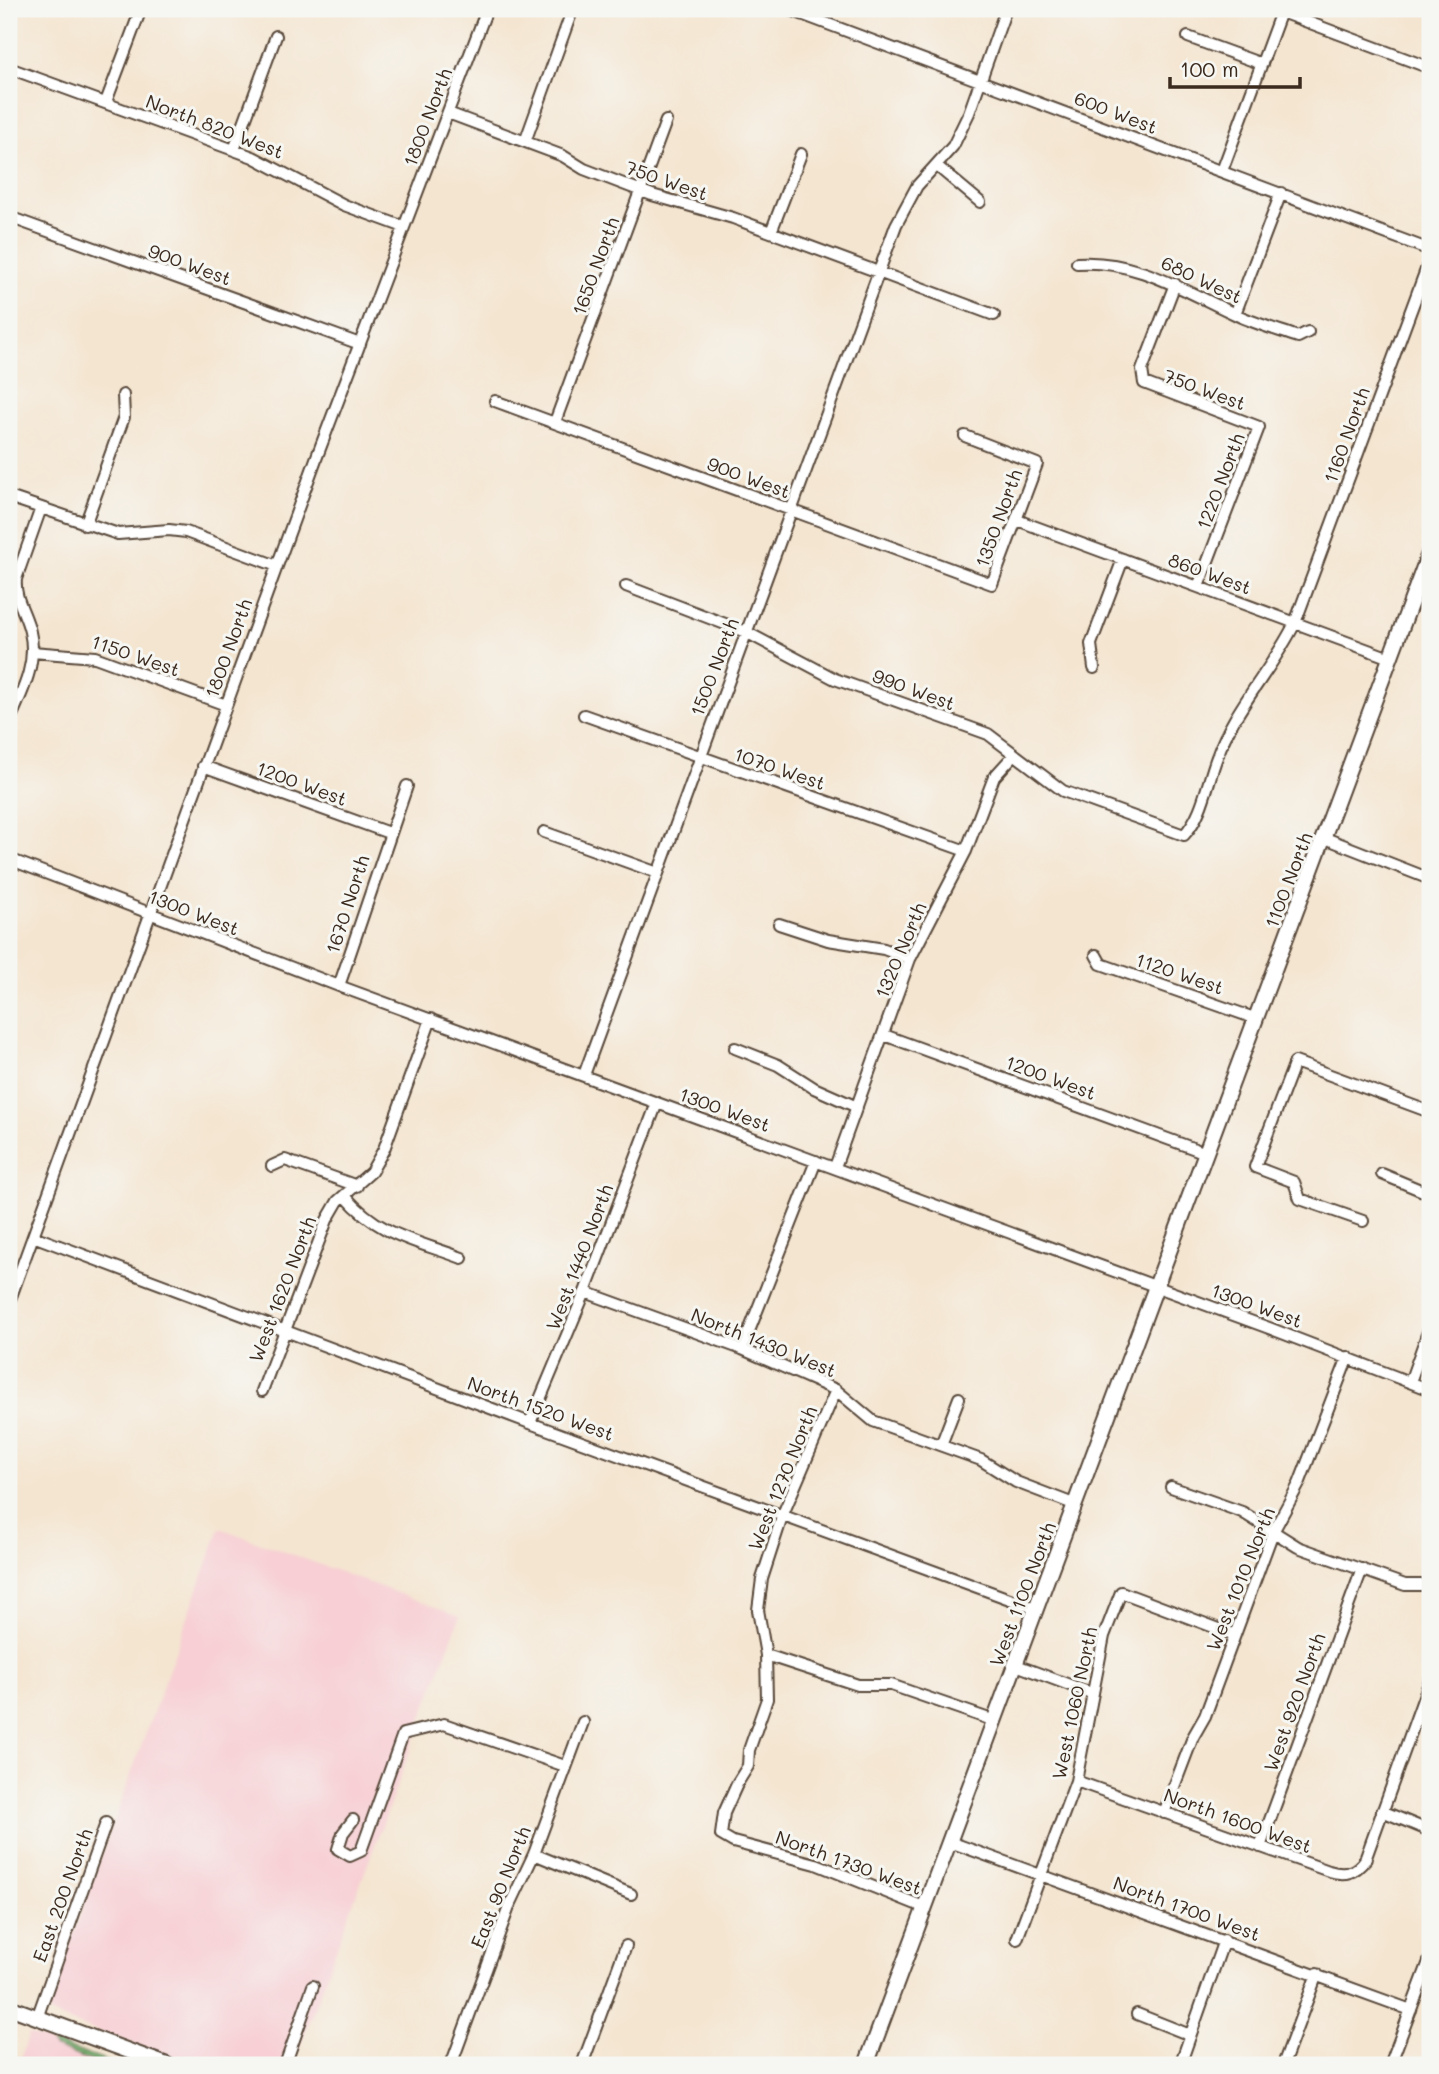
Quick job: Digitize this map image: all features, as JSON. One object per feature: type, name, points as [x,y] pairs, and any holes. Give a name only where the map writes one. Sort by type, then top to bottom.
[{"type":"main road","name":"1100 North","points":[[1181,1222],[1430,551]]},
{"type":"main road","name":"West 1100 North","points":[[866,2065],[1181,1222]]},
{"type":"main road","points":[[9,2007],[167,2065]]},
{"type":"street","points":[[106,102],[141,9]]},
{"type":"street","name":"1800 North","points":[[9,1302],[203,766],[487,9]]},
{"type":"street","name":"600 West","points":[[788,9],[1430,250]]},
{"type":"street","name":"1500 North","points":[[583,1074],[879,272],[908,201],[953,145],[1006,9]]},
{"type":"street","points":[[1222,171],[1282,10],[1430,68]]},
{"type":"street","points":[[525,142],[572,11]]},
{"type":"street","points":[[234,150],[276,36]]},
{"type":"street","points":[[1188,37],[1262,64]]},
{"type":"street","name":"North 820 West","points":[[9,68],[234,150],[277,168],[344,205],[404,227]]},
{"type":"street","name":"750 West","points":[[448,113],[641,191],[771,232],[993,315]]},
{"type":"street","name":"1650 North","points":[[555,422],[666,121]]},
{"type":"street","points":[[771,232],[802,154]]},
{"type":"street","points":[[937,166],[981,202]]},
{"type":"street","points":[[1235,314],[1281,193]]},
{"type":"street","name":"900 West","points":[[9,217],[360,344]]},
{"type":"street","name":"1160 North","points":[[1184,835],[1194,825],[1218,754],[1234,720],[1284,646],[1295,623],[1430,259]]},
{"type":"street","name":"680 West","points":[[1077,263],[1122,265],[1175,284],[1235,314],[1298,337],[1308,332]]},
{"type":"street","name":"750 West","points":[[1175,284],[1142,370],[1143,380],[1149,388],[1259,427]]},
{"type":"street","points":[[85,525],[124,416],[123,395]]},
{"type":"street","name":"900 West","points":[[495,401],[992,584]]},
{"type":"street","name":"1220 North","points":[[1198,587],[1259,427]]},
{"type":"street","name":"1350 North","points":[[965,436],[1037,464],[992,584]]},
{"type":"street","points":[[9,497],[118,534],[169,530],[186,532],[277,566]]},
{"type":"street","points":[[9,722],[30,671],[32,652],[31,634],[15,591],[41,508]]},
{"type":"street","name":"860 West","points":[[1017,520],[1390,658]]},
{"type":"street","points":[[1094,668],[1091,645],[1123,559]]},
{"type":"street","name":"990 West","points":[[626,586],[746,632],[835,679],[988,734],[1063,791],[1184,835]]},
{"type":"street","name":"1150 West","points":[[32,652],[94,657],[226,705]]},
{"type":"street","name":"1070 West","points":[[584,715],[966,851]]},
{"type":"street","name":"1320 North","points":[[835,1167],[910,960],[966,851],[994,777],[1014,755]]},
{"type":"street","name":"1200 West","points":[[203,766],[389,834]]},
{"type":"street","name":"1670 North","points":[[339,986],[407,786]]},
{"type":"street","points":[[544,832],[658,873]]},
{"type":"street","points":[[1325,838],[1430,880]]},
{"type":"street","name":"1300 West","points":[[9,859],[339,986],[835,1167],[1348,1357],[1430,1390]]},
{"type":"street","points":[[779,923],[828,940],[884,949],[910,960]]},
{"type":"street","name":"1120 West","points":[[1097,955],[1101,964],[1257,1019]]},
{"type":"street","name":"West 1620 North","points":[[262,1391],[282,1330],[327,1220],[345,1196],[371,1172],[384,1149],[431,1019]]},
{"type":"street","name":"1200 West","points":[[884,1035],[1206,1153]]},
{"type":"street","points":[[735,1048],[778,1065],[814,1088],[857,1107]]},
{"type":"street","points":[[1363,1221],[1300,1199],[1294,1182],[1255,1167],[1295,1062],[1430,1112]]},
{"type":"street","name":"West 1440 North","points":[[530,1423],[585,1292],[657,1103]]},
{"type":"street","points":[[272,1166],[285,1160],[357,1186]]},
{"type":"street","points":[[742,1349],[816,1161]]},
{"type":"street","points":[[1382,1174],[1429,1191]]},
{"type":"street","points":[[345,1196],[364,1218],[380,1228],[462,1258]]},
{"type":"street","name":"North 1520 West","points":[[33,1236],[530,1423],[1037,1609]]},
{"type":"street","name":"North 1430 West","points":[[585,1292],[742,1349],[836,1390],[873,1421],[981,1460],[1016,1482],[1076,1505]]},
{"type":"street","points":[[1410,1382],[1430,1326]]},
{"type":"street","name":"West 1010 North","points":[[1164,1813],[1273,1532],[1299,1484],[1348,1357]]},
{"type":"street","name":"West 1270 North","points":[[721,1835],[724,1814],[748,1766],[749,1750],[767,1699],[766,1655],[758,1611],[762,1579],[783,1514],[836,1390]]},
{"type":"street","points":[[941,1445],[959,1398]]},
{"type":"street","points":[[1171,1487],[1242,1511],[1298,1547],[1405,1585],[1430,1585]]},
{"type":"street","name":"West 920 North","points":[[1260,1847],[1362,1569]]},
{"type":"street","name":"West 1060 North","points":[[1017,1939],[1076,1781],[1104,1636],[1121,1592],[1235,1635]]},
{"type":"street","points":[[766,1655],[858,1685],[891,1685],[995,1721]]},
{"type":"street","points":[[1016,1665],[1091,1693]]},
{"type":"street","points":[[1430,1680],[1382,1811],[1430,1830]]},
{"type":"street","name":"East 90 North","points":[[451,2065],[509,1907],[534,1854],[583,1721]]},
{"type":"street","points":[[353,1821],[343,1833],[338,1849],[350,1856],[361,1851],[403,1734],[444,1724],[565,1766]]},
{"type":"street","name":"North 1600 West","points":[[1076,1781],[1329,1871],[1347,1873],[1358,1869],[1365,1860],[1382,1811]]},
{"type":"street","name":"East 200 North","points":[[37,2018],[106,1823]]},
{"type":"street","name":"North 1730 West","points":[[721,1835],[733,1842],[816,1864],[926,1908]]},
{"type":"street","name":"North 1700 West","points":[[950,1842],[1411,2010]]},
{"type":"street","points":[[534,1854],[631,1894]]},
{"type":"street","points":[[1180,2065],[1224,1940]]},
{"type":"street","points":[[582,2065],[626,1946]]},
{"type":"street","points":[[1390,2065],[1430,1959]]},
{"type":"street","points":[[1283,2065],[1317,1974]]},
{"type":"street","points":[[285,2065],[313,1986]]},
{"type":"street","points":[[1137,2014],[1190,2035]]},
{"type":"shaded area","points":[[220,1528],[460,1616],[293,2065],[188,2065],[45,2012]]},
{"type":"shaded area","points":[[29,2034],[115,2065],[18,2065]]},
{"type":"green space","points":[[52,2042],[115,2065],[103,2065],[54,2047]]}]
